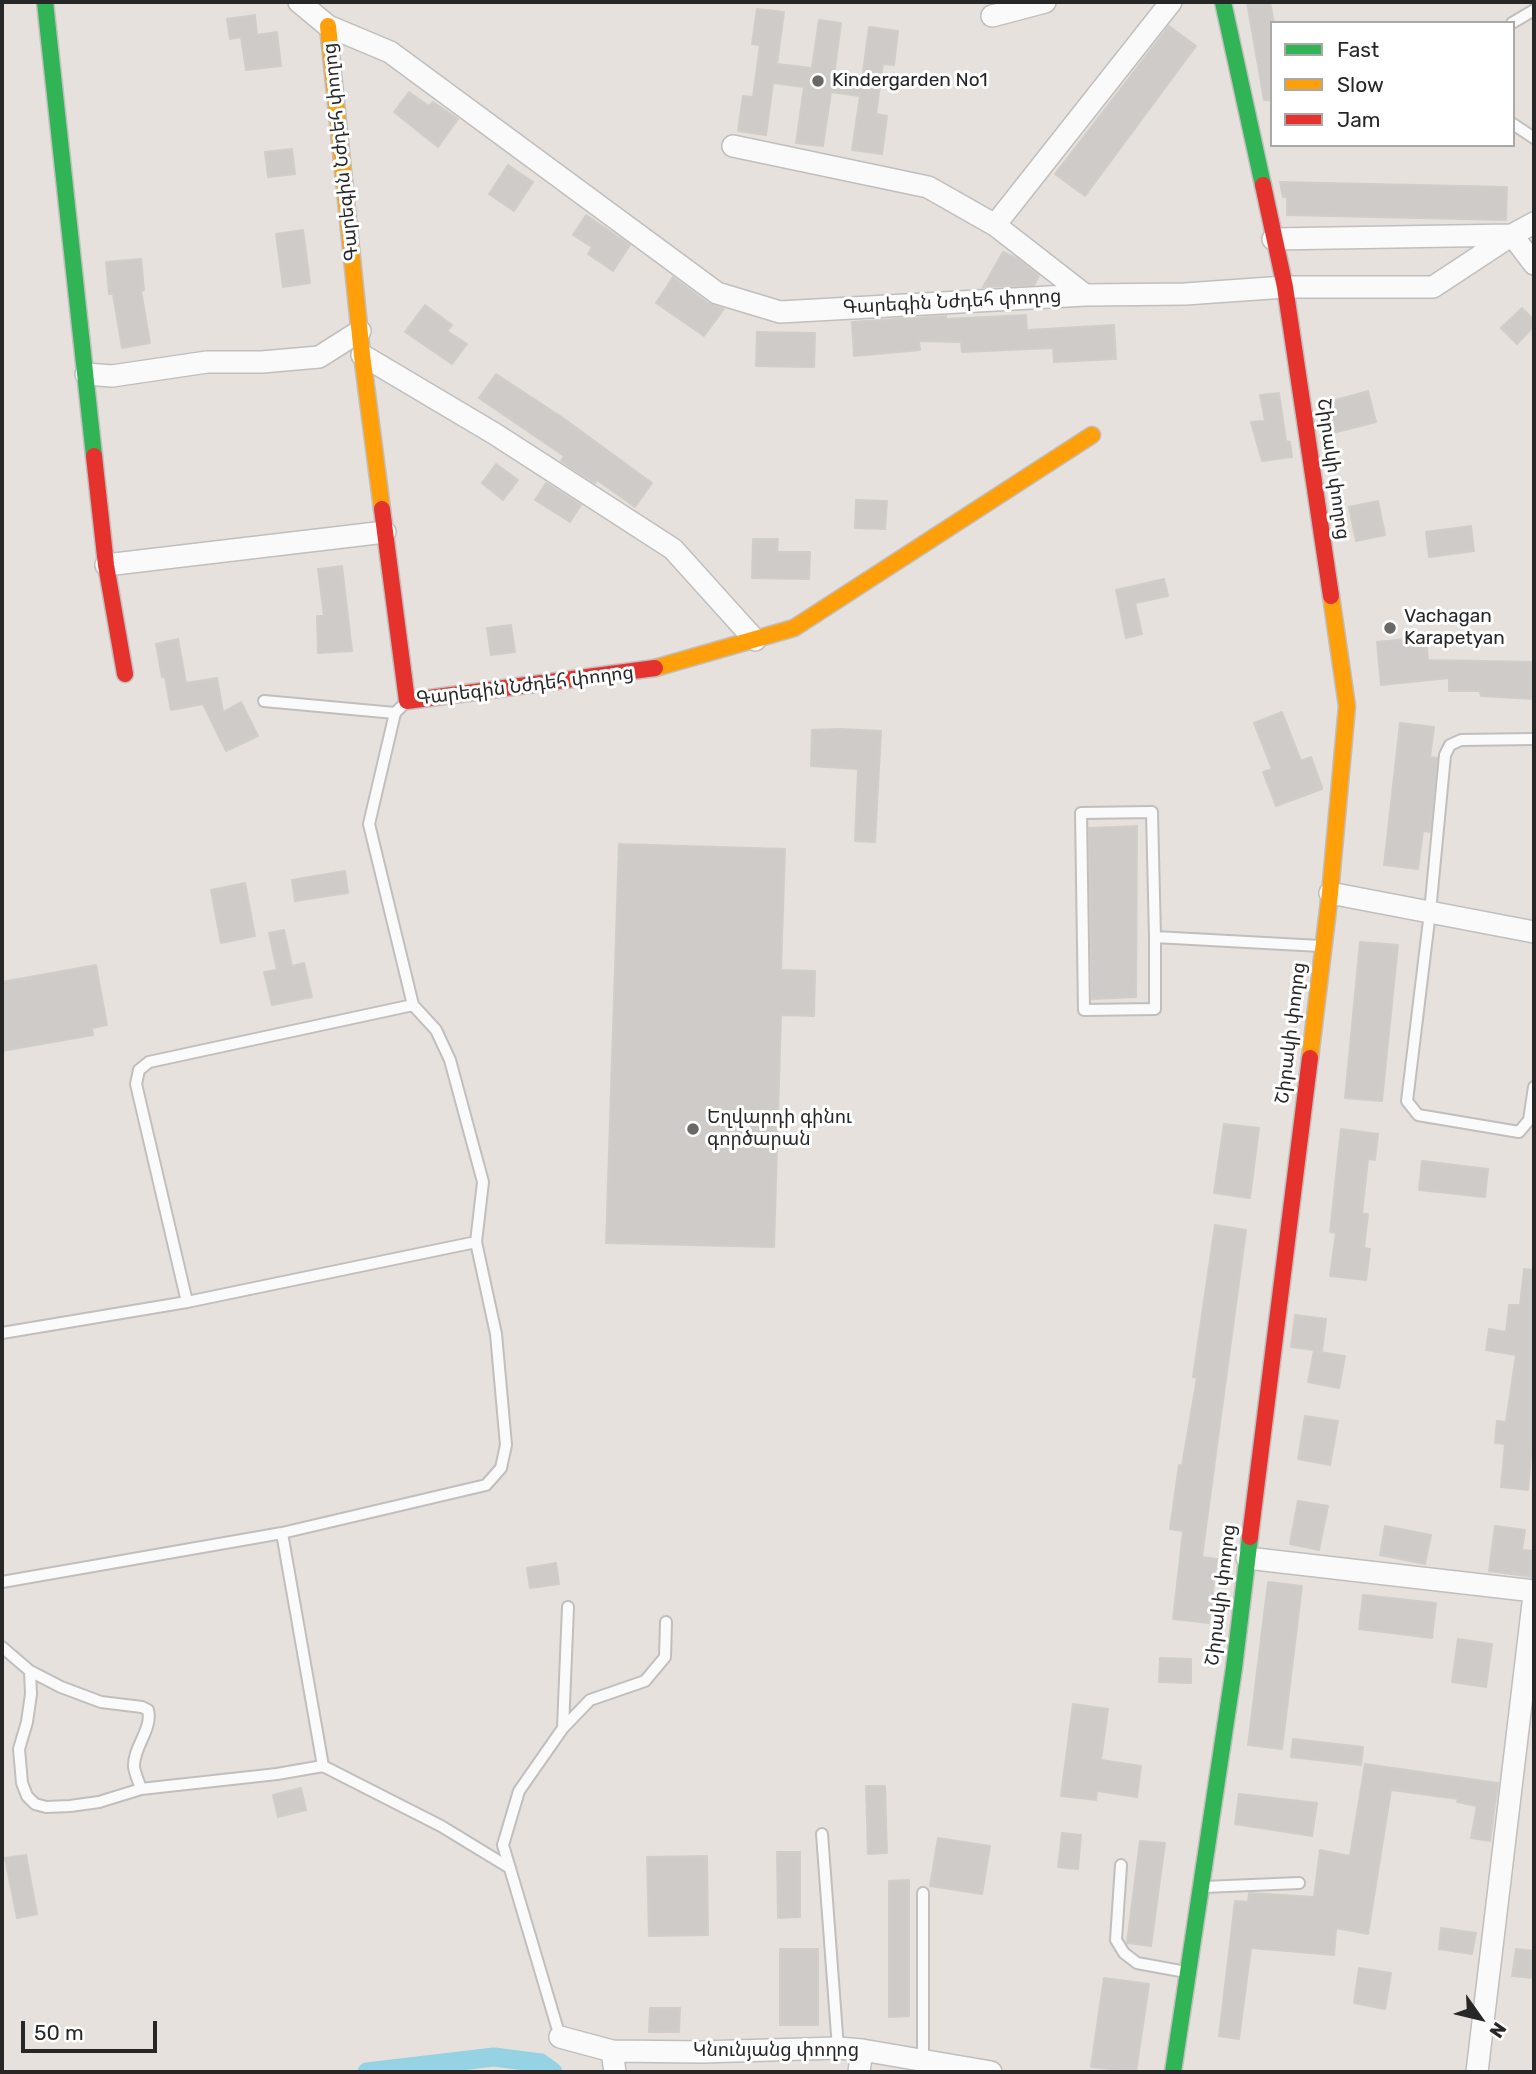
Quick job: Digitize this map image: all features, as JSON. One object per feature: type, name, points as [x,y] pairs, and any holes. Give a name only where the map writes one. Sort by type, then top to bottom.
[{"type":"street","points":[[45,2],[106,565],[125,674]]},
{"type":"street","name":"Գարեգին Նժդեհ փողոց","points":[[299,2],[328,26],[390,52],[716,293],[780,312],[1086,295],[1185,295],[1285,287],[1433,287],[1534,223]]},
{"type":"street","points":[[992,16],[1045,2]]},
{"type":"street","points":[[995,225],[1171,2]]},
{"type":"street","name":"Շիրակի փողոց","points":[[1173,2072],[1234,1668],[1330,893],[1347,706],[1285,287],[1223,2]]},
{"type":"street","name":"Գարեգին Նժդեհ փողոց","points":[[328,26],[362,355],[407,701],[658,668],[794,628],[1091,435]]},
{"type":"street","points":[[733,146],[928,187],[995,225],[1086,295]]},
{"type":"street","points":[[1273,239],[1512,235],[1534,264]]},
{"type":"street","points":[[86,373],[112,376],[207,362],[262,362],[319,357],[360,331]]},
{"type":"street","points":[[362,355],[495,434],[673,549],[755,640]]},
{"type":"street","points":[[106,565],[385,532]]},
{"type":"street","points":[[1330,893],[1534,933]]},
{"type":"street","points":[[1247,1558],[1534,1593],[1477,2072]]},
{"type":"street","name":"Կնունյանց փողոց","points":[[560,2037],[612,2050],[701,2052],[838,2048],[991,2072]]},
{"type":"street","points":[[612,2050],[615,2072]]},
{"type":"street","points":[[859,2072],[862,2050]]},
{"type":"lane","points":[[1515,21],[1534,10]]},
{"type":"lane","points":[[1515,125],[1534,138]]},
{"type":"lane","points":[[264,701],[395,713]]},
{"type":"lane","points":[[2,1582],[282,1533],[486,1485],[501,1468],[506,1445],[496,1334],[476,1242],[483,1182],[450,1060],[436,1030],[413,1005],[369,824],[395,713],[407,701]]},
{"type":"lane","points":[[1534,739],[1461,740],[1450,745],[1445,755],[1430,912],[1407,1101],[1418,1115],[1519,1132],[1529,1120],[1534,1087]]},
{"type":"lane","points":[[1152,811],[1155,937],[1155,1009],[1084,1010],[1081,813],[1152,811]]},
{"type":"lane","points":[[1155,937],[1323,946]]},
{"type":"lane","points":[[187,1302],[136,1084],[139,1070],[149,1062],[413,1005]]},
{"type":"lane","points":[[2,1333],[187,1302],[476,1242]]},
{"type":"lane","points":[[282,1533],[323,1766]]},
{"type":"lane","points":[[563,1728],[568,1607]]},
{"type":"lane","points":[[560,2037],[503,1845],[519,1791],[563,1728],[590,1700],[645,1681],[665,1657],[666,1622]]},
{"type":"lane","points":[[2,1647],[30,1671],[61,1687],[101,1702],[148,1710],[150,1718],[134,1766],[141,1789]]},
{"type":"lane","points":[[30,1671],[31,1694],[19,1749],[22,1783],[27,1796],[34,1804],[46,1807],[80,1805],[141,1789],[277,1774],[323,1766],[441,1826],[510,1868]]},
{"type":"lane","points":[[822,1835],[838,2048]]},
{"type":"lane","points":[[1121,1865],[1116,1940],[1124,1953],[1137,1963],[1189,1972]]},
{"type":"lane","points":[[1201,1887],[1299,1884]]},
{"type":"lane","points":[[923,1893],[923,2060]]},
{"type":"building","points":[[1247,2],[1270,2],[1274,21],[1270,21],[1270,100],[1264,100]]},
{"type":"building","name":"Kindergarden No1","points":[[757,9],[784,12],[777,64],[812,68],[819,20],[841,23],[834,75],[862,79],[869,27],[898,31],[894,65],[883,64],[876,114],[887,116],[882,154],[852,150],[860,96],[831,92],[823,146],[796,143],[804,87],[773,83],[766,135],[738,131],[743,96],[753,97],[760,45],[752,44]]},
{"type":"building","points":[[255,15],[257,35],[277,32],[281,66],[246,70],[241,37],[230,39],[227,19]]},
{"type":"building","points":[[1169,26],[1196,46],[1085,196],[1055,174]]},
{"type":"building","points":[[409,92],[429,106],[433,102],[458,119],[438,147],[394,112]]},
{"type":"building","points":[[292,149],[295,174],[268,177],[265,152]]},
{"type":"building","points":[[508,165],[533,182],[514,211],[489,194]]},
{"type":"building","points":[[1280,182],[1507,187],[1506,220],[1287,215],[1287,197],[1283,197]]},
{"type":"building","points":[[586,215],[630,245],[613,271],[588,254],[592,247],[573,235]]},
{"type":"building","points":[[303,230],[310,283],[283,287],[276,234]]},
{"type":"building","points":[[1003,252],[1018,259],[1039,276],[1034,285],[983,287]]},
{"type":"building","points":[[141,259],[144,290],[141,291],[150,343],[122,348],[113,294],[109,294],[106,262]]},
{"type":"building","points":[[673,277],[709,304],[724,309],[704,336],[656,303]]},
{"type":"building","points":[[425,305],[452,325],[447,331],[467,344],[452,364],[405,332]]},
{"type":"building","points":[[1522,308],[1534,320],[1534,326],[1517,344],[1501,328]]},
{"type":"building","points":[[1026,315],[1027,330],[1114,325],[1116,359],[1054,362],[1053,348],[962,352],[961,342],[919,341],[920,350],[854,356],[852,322],[946,316],[946,319]]},
{"type":"building","points":[[757,332],[815,333],[814,367],[756,366]]},
{"type":"building","points":[[496,374],[563,418],[652,483],[635,507],[597,480],[595,483],[561,461],[564,456],[479,398]]},
{"type":"building","points":[[1368,391],[1376,422],[1333,433],[1325,403]]},
{"type":"building","points":[[1279,393],[1286,441],[1290,442],[1292,457],[1262,461],[1251,422],[1265,421],[1260,395]]},
{"type":"building","points":[[496,464],[518,480],[503,500],[482,483]]},
{"type":"building","points":[[546,483],[581,505],[570,522],[535,500]]},
{"type":"building","points":[[856,500],[887,501],[885,529],[855,528]]},
{"type":"building","points":[[1378,501],[1385,535],[1356,541],[1349,507]]},
{"type":"building","points":[[1471,526],[1474,551],[1429,557],[1426,532]]},
{"type":"building","points":[[753,539],[778,539],[777,552],[810,552],[809,579],[752,578]]},
{"type":"building","points":[[342,566],[352,651],[318,653],[317,616],[324,616],[318,569]]},
{"type":"building","points":[[1164,579],[1168,596],[1135,603],[1142,634],[1126,638],[1116,590]]},
{"type":"building","points":[[511,625],[515,652],[491,655],[487,628]]},
{"type":"building","points":[[1426,637],[1428,660],[1534,662],[1534,699],[1481,696],[1480,691],[1449,691],[1449,678],[1381,685],[1377,642]]},
{"type":"building","points":[[178,639],[186,683],[217,678],[223,712],[241,702],[258,736],[226,751],[203,704],[171,710],[156,644]]},
{"type":"building","points":[[1282,712],[1301,761],[1311,757],[1322,789],[1276,806],[1263,772],[1272,769],[1254,723]]},
{"type":"building","points":[[1400,723],[1434,727],[1430,757],[1437,758],[1430,832],[1423,831],[1418,869],[1384,865]]},
{"type":"building","points":[[812,730],[881,731],[875,842],[855,841],[858,769],[811,766]]},
{"type":"building","points":[[1137,826],[1136,997],[1092,999],[1089,828]]},
{"type":"building","name":"Եղվարդի գինու գործարան","points":[[619,844],[785,849],[781,970],[815,971],[814,1016],[781,1015],[774,1247],[606,1243]]},
{"type":"building","points":[[345,871],[348,893],[295,901],[292,880]]},
{"type":"building","points":[[245,883],[255,936],[221,943],[211,890]]},
{"type":"building","points":[[284,930],[292,966],[304,963],[312,997],[272,1005],[264,972],[277,970],[269,933]]},
{"type":"building","points":[[1360,942],[1398,945],[1382,1101],[1345,1098]]},
{"type":"building","points":[[96,965],[107,1025],[92,1028],[93,1035],[2,1051],[2,982]]},
{"type":"building","points":[[1224,1124],[1259,1128],[1250,1198],[1214,1193]]},
{"type":"building","points":[[1341,1129],[1378,1134],[1375,1160],[1368,1159],[1362,1214],[1368,1214],[1364,1248],[1370,1249],[1366,1280],[1330,1276],[1336,1233],[1330,1232]]},
{"type":"building","points":[[1422,1161],[1488,1169],[1485,1197],[1419,1190]]},
{"type":"building","points":[[1215,1225],[1246,1230],[1202,1557],[1217,1559],[1209,1623],[1173,1619],[1183,1531],[1170,1529],[1179,1465],[1182,1466],[1197,1378],[1193,1377]]},
{"type":"building","points":[[1524,1269],[1534,1270],[1534,1420],[1528,1490],[1501,1487],[1505,1444],[1495,1443],[1497,1421],[1506,1422],[1516,1355],[1486,1350],[1489,1329],[1506,1332],[1509,1305],[1520,1305]]},
{"type":"building","points":[[1295,1315],[1326,1319],[1322,1351],[1291,1347]]},
{"type":"building","points":[[1314,1351],[1345,1356],[1339,1388],[1308,1382]]},
{"type":"building","points":[[1305,1416],[1338,1421],[1330,1465],[1298,1459]]},
{"type":"building","points":[[1298,1501],[1328,1506],[1319,1550],[1290,1544]]},
{"type":"building","points":[[1385,1526],[1431,1535],[1425,1564],[1380,1555]]},
{"type":"building","points":[[1495,1526],[1525,1530],[1522,1550],[1534,1551],[1533,1577],[1489,1571]]},
{"type":"building","points":[[556,1563],[559,1584],[530,1588],[527,1568]]},
{"type":"building","points":[[1268,1582],[1302,1586],[1282,1749],[1248,1745]]},
{"type":"building","points":[[1363,1595],[1436,1603],[1432,1638],[1359,1629]]},
{"type":"building","points":[[1458,1639],[1492,1644],[1486,1687],[1452,1682]]},
{"type":"building","points":[[1160,1658],[1191,1659],[1191,1683],[1159,1682]]},
{"type":"building","points":[[1073,1704],[1108,1709],[1101,1760],[1141,1766],[1137,1797],[1097,1791],[1096,1800],[1061,1796]]},
{"type":"building","points":[[1293,1739],[1363,1747],[1361,1765],[1291,1757]]},
{"type":"building","points":[[1365,1764],[1498,1783],[1490,1841],[1471,1838],[1477,1806],[1457,1802],[1458,1799],[1391,1790],[1368,1934],[1336,1928],[1334,1955],[1251,1948],[1239,2039],[1219,2036],[1235,1901],[1248,1902],[1249,1893],[1314,1897],[1320,1850],[1350,1856]]},
{"type":"building","points":[[866,1786],[885,1786],[887,1853],[868,1854]]},
{"type":"building","points":[[301,1788],[306,1810],[278,1817],[273,1795]]},
{"type":"building","points":[[1239,1794],[1317,1803],[1312,1836],[1235,1824]]},
{"type":"building","points":[[1062,1833],[1081,1835],[1078,1869],[1058,1867]]},
{"type":"building","points":[[938,1838],[990,1846],[982,1894],[930,1886]]},
{"type":"building","points":[[1140,1841],[1165,1843],[1151,1946],[1127,1943]]},
{"type":"building","points":[[777,1852],[800,1852],[800,1917],[778,1918]]},
{"type":"building","points":[[26,1855],[37,1914],[17,1918],[5,1858]]},
{"type":"building","points":[[707,1856],[708,1935],[649,1936],[647,1857]]},
{"type":"building","points":[[909,1880],[909,2016],[889,2017],[889,1881]]},
{"type":"building","points":[[1441,1928],[1476,1933],[1472,1954],[1439,1949]]},
{"type":"building","points":[[780,1949],[818,1949],[818,2025],[780,2025]]},
{"type":"building","points":[[1516,1949],[1534,1951],[1534,1978],[1512,1976]]},
{"type":"building","points":[[1359,1968],[1391,1973],[1385,2009],[1354,2003]]},
{"type":"building","points":[[1104,1978],[1149,1984],[1136,2072],[1091,2067]]},
{"type":"building","points":[[650,2008],[680,2008],[679,2032],[649,2032]]},
{"type":"waterway","points":[[367,2072],[494,2057],[541,2063],[553,2072]]},
{"type":"traffic: fast","points":[[45,2],[94,456]]},
{"type":"traffic: fast","points":[[1223,2],[1263,185]]},
{"type":"traffic: fast","points":[[1173,2072],[1234,1668],[1250,1537]]},
{"type":"traffic: slow","points":[[328,26],[362,355],[382,509]]},
{"type":"traffic: slow","points":[[655,668],[794,628],[1092,435]]},
{"type":"traffic: slow","points":[[1310,1058],[1330,893],[1347,706],[1331,596]]},
{"type":"traffic: jam","points":[[1263,185],[1285,287],[1331,596]]},
{"type":"traffic: jam","points":[[94,456],[106,565],[125,674]]},
{"type":"traffic: jam","points":[[382,509],[407,701],[655,668]]},
{"type":"traffic: jam","points":[[1250,1537],[1310,1058]]},
{"type":"place","name":"Kindergarden No1","points":[[818,81]]},
{"type":"place","name":"Vachagan Karapetyan","points":[[1390,628]]},
{"type":"place","name":"Եղվարդի գինու գործարան","points":[[693,1129]]}]
